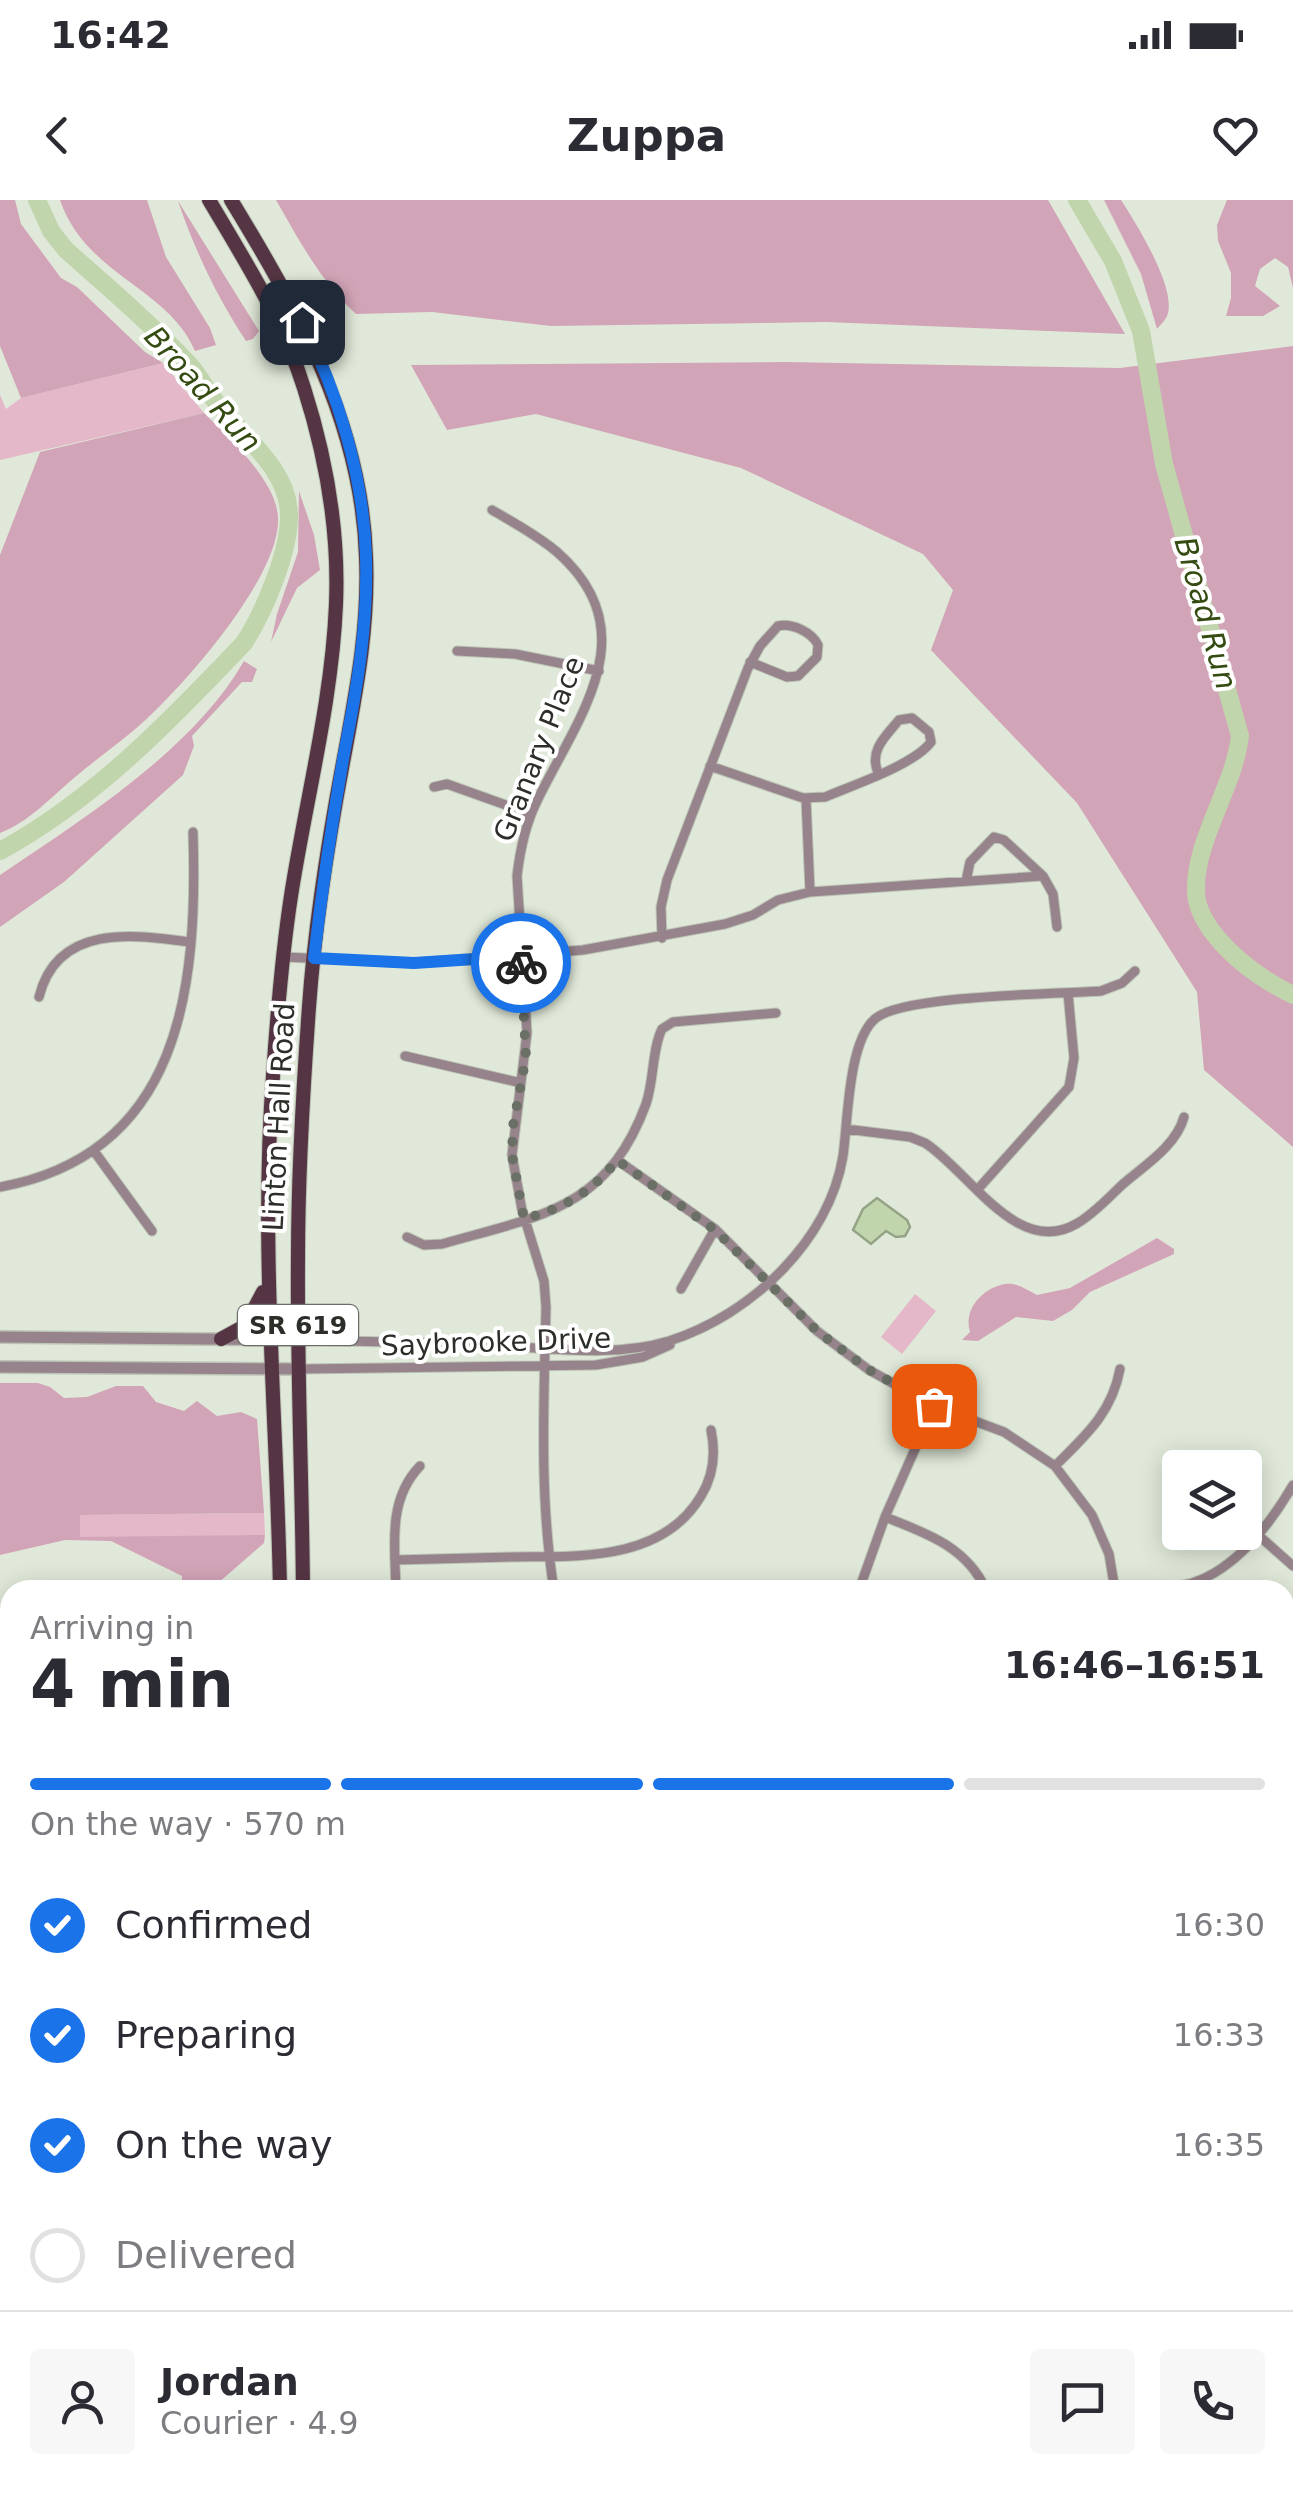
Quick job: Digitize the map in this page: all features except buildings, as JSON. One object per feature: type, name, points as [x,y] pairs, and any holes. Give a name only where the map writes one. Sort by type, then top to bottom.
[{"type":"main road","name":"Linton Hall Road","points":[[209,200],[253,272],[290,349],[316,430],[334,539],[336,598],[330,670],[290,899],[272,1080],[267,1282],[280,1580]]},
{"type":"main road","name":"Linton Hall Road","points":[[232,200],[293,304],[319,359],[352,462],[365,538],[362,663],[325,868],[314,958],[299,1163],[303,1580]]},
{"type":"main road","points":[[221,1339],[251,1319],[267,1282]]},
{"type":"street","name":"Granary Place","points":[[492,510],[538,538],[575,571],[600,624],[600,671],[584,712],[531,814],[517,876],[527,1033],[512,1155],[524,1219],[544,1281],[553,1580]]},
{"type":"street","points":[[662,938],[664,892],[750,662],[778,626],[788,625],[812,636],[818,645],[816,657],[798,676],[787,676],[750,662]]},
{"type":"street","points":[[458,651],[528,656],[600,671]]},
{"type":"street","points":[[710,766],[806,799],[826,797],[878,774],[922,752],[931,742],[928,732],[912,718],[898,720],[877,748],[874,762],[878,774]]},
{"type":"street","points":[[434,787],[448,784],[531,814]]},
{"type":"street","points":[[806,799],[810,892]]},
{"type":"street","points":[[0,1186],[46,1176],[94,1151],[135,1112],[166,1064],[180,1020],[190,942],[193,832]]},
{"type":"street","points":[[966,881],[970,862],[994,837],[1004,840],[1043,876],[1054,894],[1057,926]]},
{"type":"street","points":[[284,957],[414,963],[521,956],[662,938],[753,916],[778,900],[810,892],[1043,876]]},
{"type":"street","points":[[39,997],[49,969],[64,953],[79,946],[114,936],[190,942]]},
{"type":"street","name":"Saybrooke Drive","points":[[300,1369],[545,1367],[625,1361],[661,1350],[730,1311],[767,1282],[818,1226],[839,1174],[860,1044],[868,1026],[879,1016],[908,1006],[1112,988],[1135,970]]},
{"type":"street","points":[[978,1189],[1069,1087],[1074,1058],[1068,993]]},
{"type":"street","points":[[406,1236],[434,1245],[554,1211],[582,1196],[617,1160],[647,1100],[658,1037],[666,1025],[776,1013]]},
{"type":"street","points":[[405,1056],[521,1083]]},
{"type":"street","points":[[846,1128],[910,1137],[925,1143],[1023,1227],[1049,1232],[1072,1227],[1171,1142],[1184,1117]]},
{"type":"street","points":[[94,1151],[152,1231]]},
{"type":"street","points":[[617,1160],[715,1230],[817,1331],[869,1370],[934,1406],[1004,1432],[1055,1466],[1097,1526],[1109,1554],[1113,1580]]},
{"type":"street","points":[[680,1289],[715,1230]]},
{"type":"street","name":"Saybrooke Drive","points":[[298,1340],[628,1349],[687,1334]]},
{"type":"street","points":[[0,1337],[298,1340]]},
{"type":"street","points":[[0,1367],[300,1369]]},
{"type":"street","points":[[1055,1466],[1103,1416],[1120,1369]]},
{"type":"street","points":[[863,1580],[885,1517],[934,1406]]},
{"type":"street","points":[[396,1560],[549,1556],[629,1548],[674,1528],[696,1504],[711,1474],[712,1430]]},
{"type":"street","points":[[396,1580],[399,1497],[420,1466]]},
{"type":"street","points":[[1262,1527],[1293,1485]]},
{"type":"street","points":[[885,1517],[955,1550],[981,1580]]},
{"type":"street","points":[[1262,1538],[1293,1566]]},
{"type":"street","points":[[1198,1580],[1226,1566],[1242,1550]]},
{"type":"shaded area","points":[[0,200],[15,200],[21,224],[61,278],[77,287],[145,352],[163,363],[21,398],[0,346]]},
{"type":"shaded area","points":[[60,200],[147,200],[166,257],[210,328],[216,345],[195,351],[183,329],[166,311],[88,247]]},
{"type":"shaded area","points":[[276,200],[1048,200],[1125,334],[826,322],[551,326],[432,312],[356,314],[321,274]]},
{"type":"shaded area","points":[[1104,200],[1121,200],[1161,274],[1169,304],[1166,318],[1157,329],[1141,274]]},
{"type":"shaded area","points":[[1227,200],[1293,200],[1293,288],[1288,267],[1275,258],[1260,269],[1255,286],[1280,306],[1263,316],[1226,316],[1231,273],[1218,241],[1217,225]]},
{"type":"shaded area","points":[[178,201],[259,331],[253,339],[246,341],[216,291]]},
{"type":"shaded area","points":[[1293,346],[1293,1147],[1204,1070],[1197,992],[1077,803],[931,650],[953,590],[923,554],[741,468],[536,414],[447,430],[411,365],[785,362],[1120,368]]},
{"type":"shaded area","points":[[163,363],[204,413],[0,460],[0,395],[6,409],[21,398]]},
{"type":"shaded area","points":[[204,413],[250,461],[276,504],[275,542],[264,569],[226,629],[158,708],[30,816],[0,833],[0,555],[40,452]]},
{"type":"shaded area","points":[[299,491],[314,535],[320,570],[297,588],[271,642],[298,552]]},
{"type":"shaded area","points":[[244,661],[257,669],[252,682],[242,682],[192,736],[194,746],[183,775],[64,882],[0,927],[0,875],[100,806],[166,753],[196,724]]},
{"type":"shaded area","points":[[877,1198],[907,1220],[910,1227],[905,1236],[896,1237],[886,1231],[871,1244],[853,1230],[863,1209]]},
{"type":"shaded area","points":[[1157,1238],[1174,1249],[1174,1254],[1090,1292],[1072,1310],[1053,1321],[1016,1317],[978,1341],[962,1340],[970,1332],[972,1308],[989,1290],[1009,1284],[1037,1295],[1070,1288]]},
{"type":"shaded area","points":[[915,1294],[936,1311],[902,1354],[881,1337]]},
{"type":"shaded area","points":[[0,1383],[38,1383],[64,1398],[87,1397],[116,1386],[143,1386],[156,1402],[184,1411],[197,1401],[217,1416],[241,1412],[257,1419],[264,1513],[80,1515],[80,1537],[265,1535],[264,1543],[221,1580],[182,1580],[182,1576],[111,1541],[65,1540],[0,1555]]},
{"type":"shaded area","points":[[264,1513],[265,1535],[80,1538],[79,1515]]},
{"type":"waterway","name":"Broad Run","points":[[0,851],[68,808],[130,757],[244,643],[274,581],[289,514],[281,482],[261,453],[215,401],[189,364],[66,250],[51,231],[37,200]]},
{"type":"waterway","name":"Broad Run","points":[[1077,200],[1113,261],[1141,331],[1164,464],[1240,736],[1201,853],[1198,905],[1211,930],[1235,956],[1293,995]]},
{"type":"way so far","points":[[521,963],[526,1057],[513,1126],[512,1155],[524,1219],[570,1204],[602,1179],[617,1160],[702,1218],[817,1331],[869,1370],[934,1406]]},
{"type":"route","points":[[302,322],[326,377],[352,462],[366,557],[362,663],[325,868],[314,958],[414,963],[521,956],[521,963]]}]
